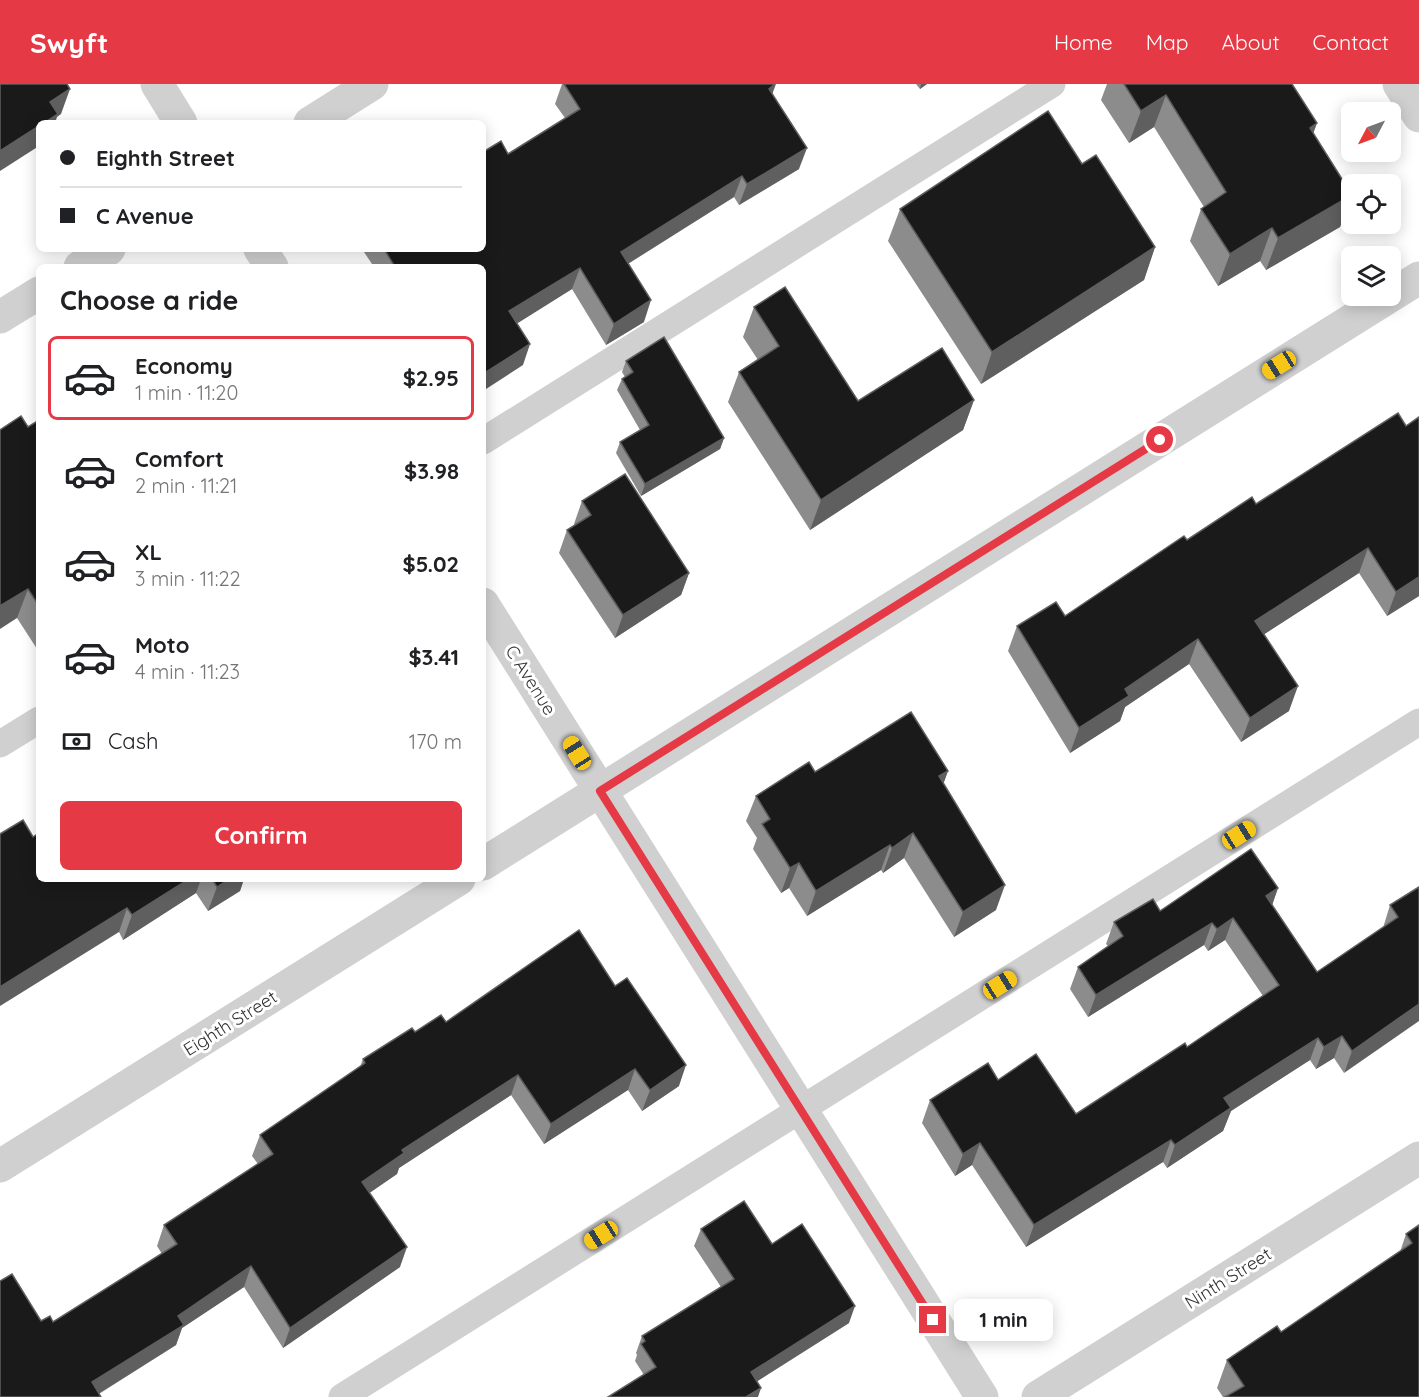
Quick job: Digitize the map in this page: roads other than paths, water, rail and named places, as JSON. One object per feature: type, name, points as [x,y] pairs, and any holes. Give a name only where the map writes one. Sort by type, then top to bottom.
[{"type":"street","points":[[157,84],[179,120]]},
{"type":"street","points":[[315,120],[372,84]]},
{"type":"street","points":[[1399,84],[1419,116]]},
{"type":"street","points":[[85,264],[104,252]]},
{"type":"street","points":[[486,862],[1419,278]]},
{"type":"street","points":[[0,317],[36,295]]},
{"type":"street","name":"C Avenue","points":[[486,609],[982,1397]]},
{"type":"street","name":"Eighth Street","points":[[0,1166],[454,882]]},
{"type":"street","name":"Ninth Street","points":[[1038,1397],[1419,1158]]},
{"type":"lane","points":[[486,439],[1052,84]]},
{"type":"lane","points":[[0,744],[36,722]]},
{"type":"lane","points":[[342,1397],[1419,722]]}]
